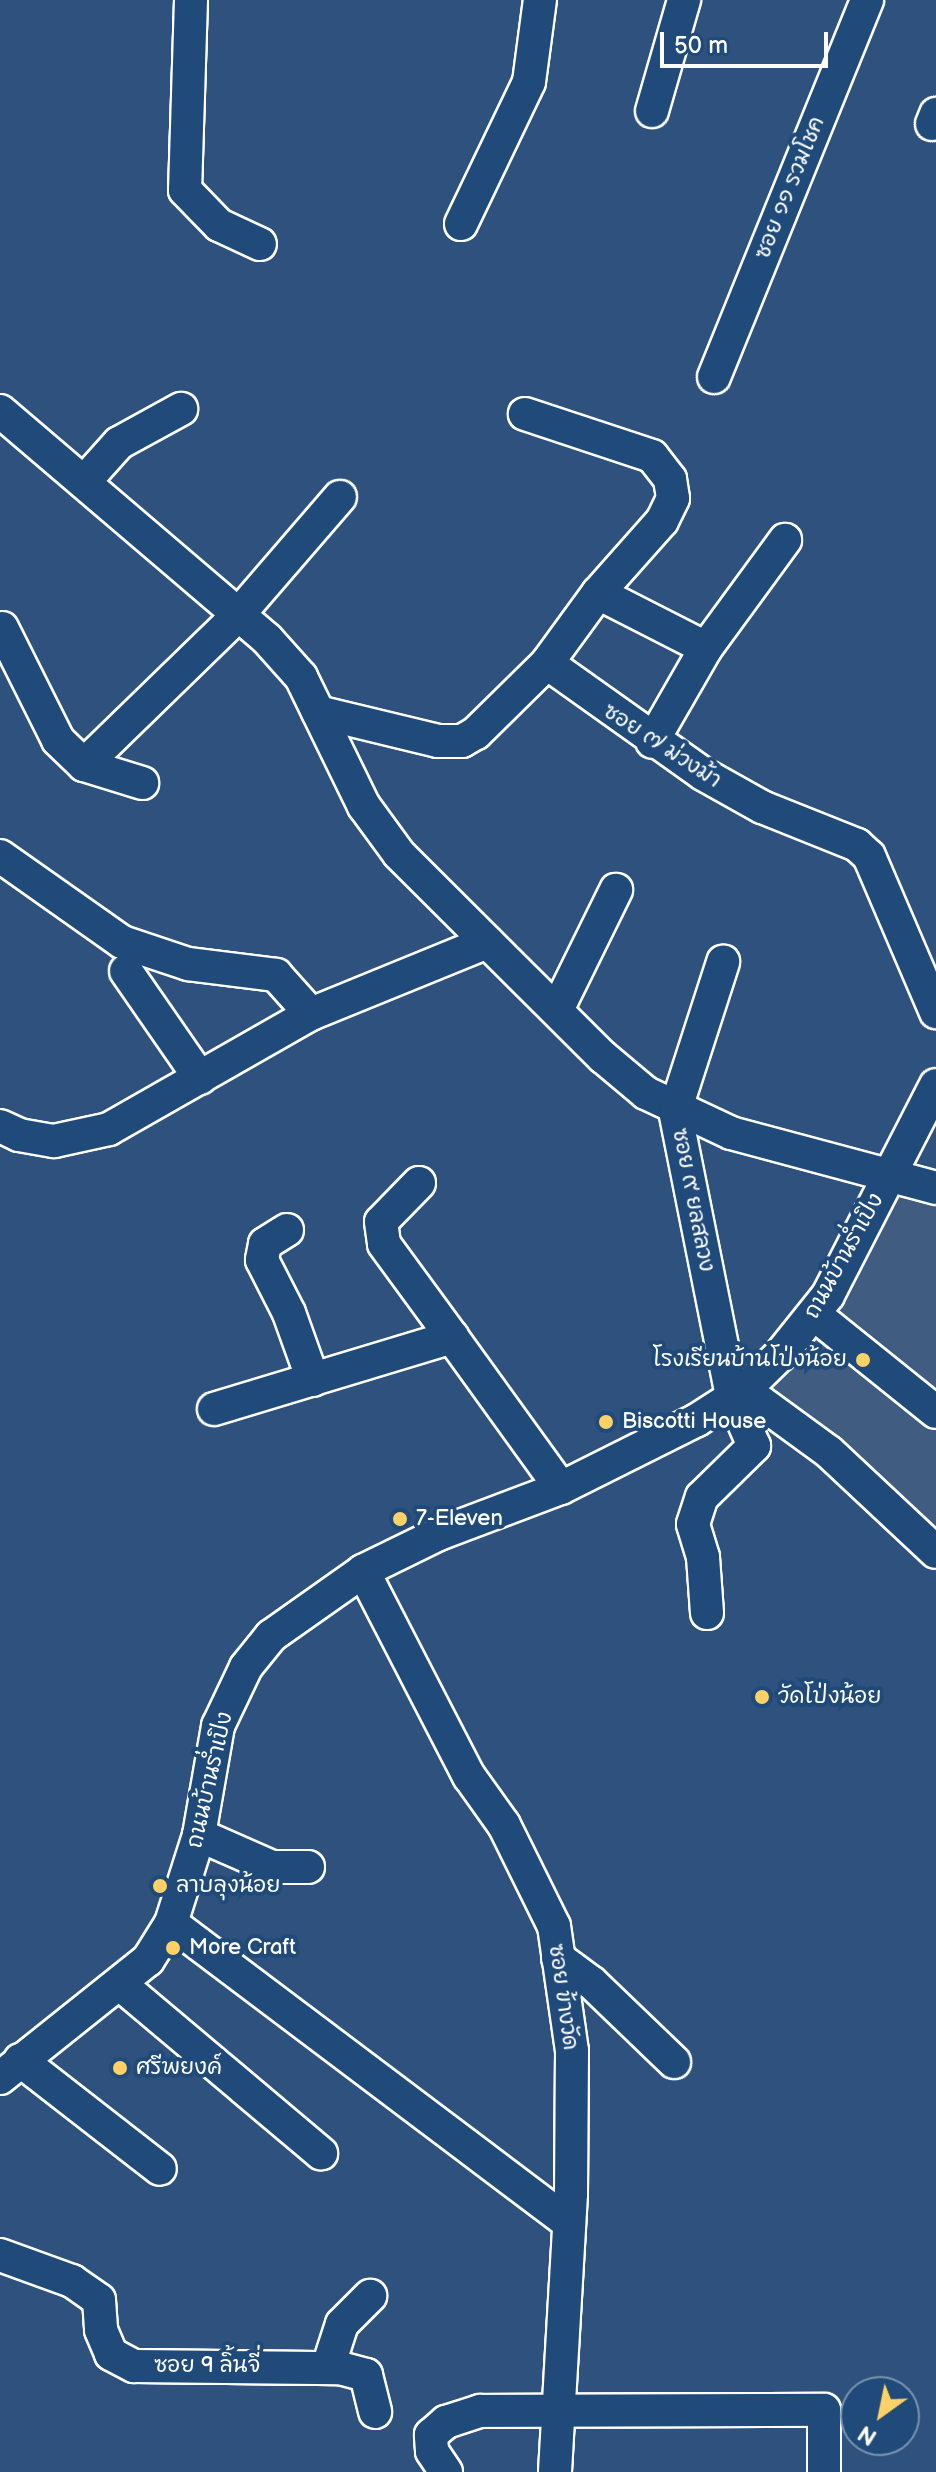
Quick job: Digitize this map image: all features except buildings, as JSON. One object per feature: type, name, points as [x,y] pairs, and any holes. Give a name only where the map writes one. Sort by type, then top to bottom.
[{"type":"street","points":[[191,0],[185,190],[219,225],[260,244]]},
{"type":"street","points":[[461,224],[529,82],[540,0]]},
{"type":"street","points":[[652,111],[684,0]]},
{"type":"street","name":"ซอย ๑๑ รวมโชค","points":[[714,377],[867,0]]},
{"type":"street","points":[[84,482],[119,443],[181,409]]},
{"type":"street","points":[[318,712],[438,741],[462,741],[547,663],[598,593],[662,521],[673,498],[670,479],[652,456],[525,414]]},
{"type":"street","points":[[6,426],[84,482],[238,615],[301,677],[364,806],[399,854],[603,1057],[675,1111],[731,1133],[936,1188]]},
{"type":"street","points":[[84,765],[238,615],[340,497]]},
{"type":"street","points":[[652,742],[706,648],[785,540]]},
{"type":"street","points":[[598,593],[706,648]]},
{"type":"street","points":[[2,628],[58,740],[84,765],[142,783]]},
{"type":"street","name":"ซอย ๗ ม่วงม้า","points":[[547,663],[652,742],[762,807],[857,845],[869,856],[936,1012]]},
{"type":"street","points":[[0,856],[122,942],[188,964],[276,975],[311,1014]]},
{"type":"street","points":[[557,1010],[616,890]]},
{"type":"street","points":[[0,1126],[19,1135],[54,1141],[109,1129],[311,1014],[487,942]]},
{"type":"street","name":"ซอย ๙ ยลสลวง","points":[[707,1613],[703,1557],[693,1524],[702,1497],[754,1446],[738,1393],[675,1111],[723,962]]},
{"type":"street","points":[[126,971],[200,1078]]},
{"type":"street","name":"ถนนบ้านร่ำเปิง","points":[[6,2072],[148,1960],[171,1923],[199,1835],[218,1726],[246,1667],[271,1636],[363,1571],[439,1534],[561,1488],[697,1420],[738,1393],[814,1314],[936,1085]]},
{"type":"street","points":[[419,1183],[381,1222],[384,1244],[561,1488]]},
{"type":"street","points":[[287,1230],[265,1244],[262,1260],[289,1313],[313,1380]]},
{"type":"street","points":[[814,1314],[936,1412]]},
{"type":"street","points":[[214,1409],[452,1337]]},
{"type":"street","points":[[738,1393],[829,1452],[936,1552]]},
{"type":"street","name":"ซอย ข้างวัด","points":[[363,1571],[469,1776],[504,1825],[554,1926],[572,2051],[569,2223],[555,2472]]},
{"type":"street","points":[[199,1835],[272,1867],[308,1867]]},
{"type":"street","points":[[171,1923],[569,2223]]},
{"type":"street","points":[[558,1958],[592,1983],[674,2062]]},
{"type":"street","points":[[120,1984],[321,2153]]},
{"type":"street","points":[[6,2072],[160,2169]]},
{"type":"street","name":"ซอย 9 ลิ้นจี่","points":[[0,2255],[72,2281],[99,2300],[101,2330],[111,2354],[134,2366],[328,2367],[366,2375],[375,2412]]},
{"type":"street","points":[[328,2367],[342,2324],[370,2296]]},
{"type":"street","points":[[446,2472],[430,2442],[435,2429],[446,2422],[480,2411],[824,2410],[824,2472]]},
{"type":"shaded area","name":"โรงเรียนบ้านโป่งน้อย","points":[[898,1189],[936,1200],[936,1542],[762,1393]]},
{"type":"place","name":"โรงเรียนบ้านโป่งน้อย","points":[[863,1360]]},
{"type":"place","name":"Biscotti House","points":[[606,1422]]},
{"type":"place","name":"7-Eleven","points":[[400,1519]]},
{"type":"place","name":"วัดโป่งน้อย","points":[[762,1697]]},
{"type":"place","name":"ลาบลุงน้อย","points":[[160,1886]]},
{"type":"place","name":"More Craft","points":[[173,1948]]},
{"type":"place","name":"ศรีพยงค์","points":[[120,2068]]}]
